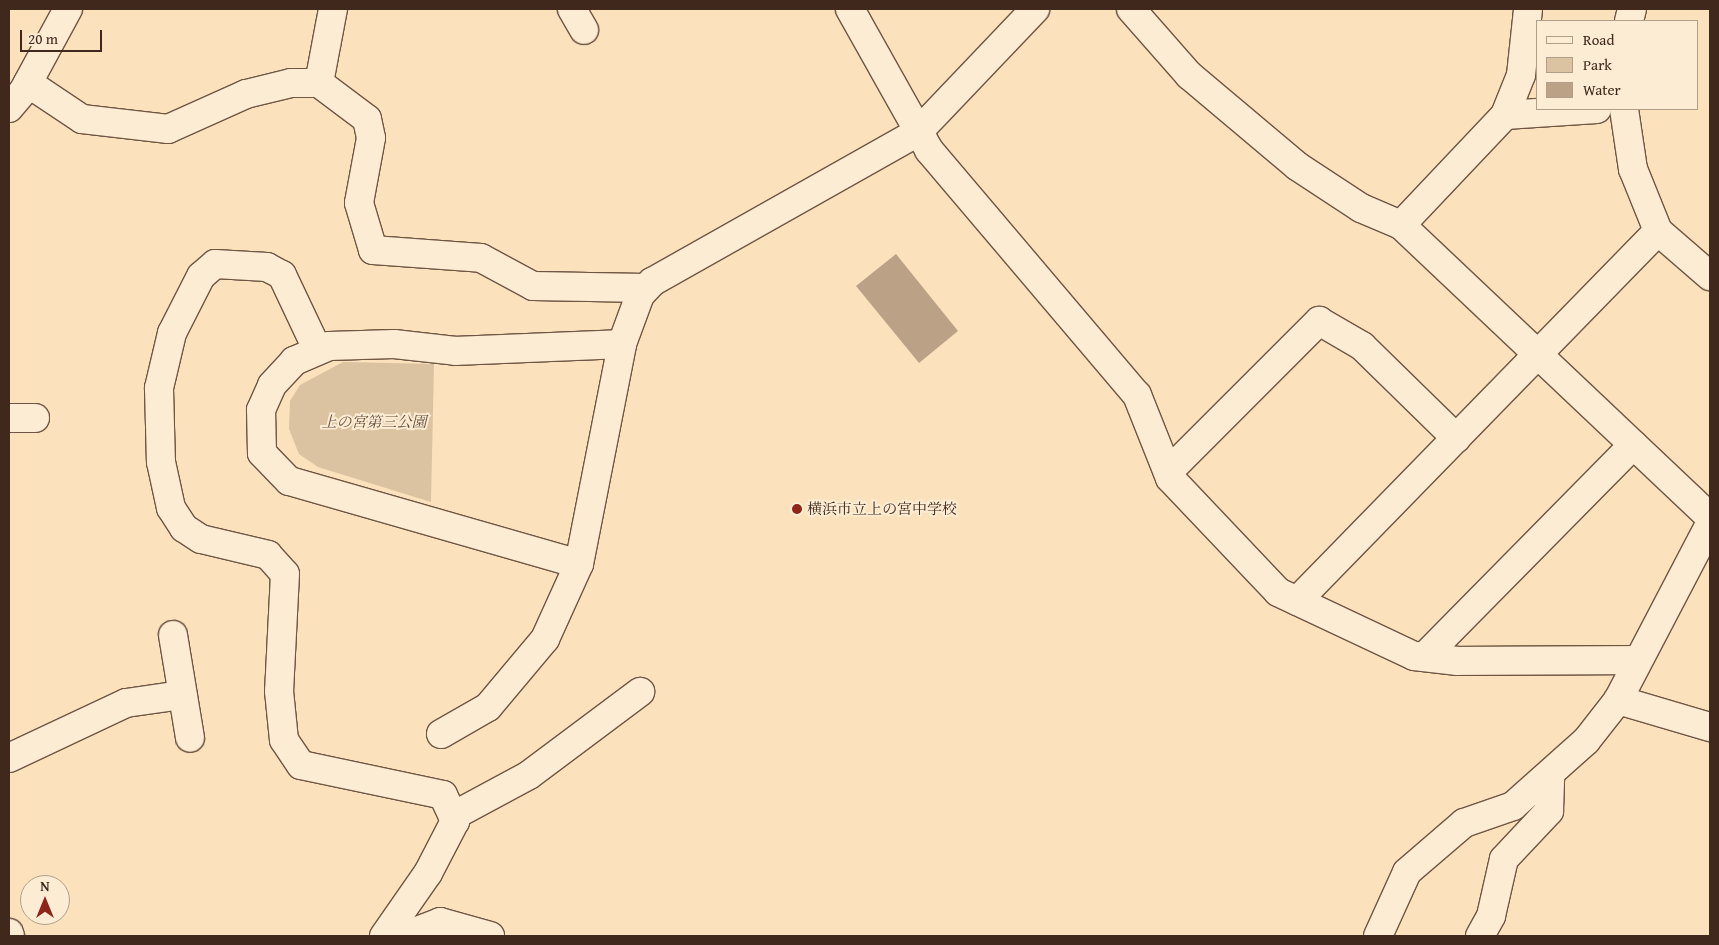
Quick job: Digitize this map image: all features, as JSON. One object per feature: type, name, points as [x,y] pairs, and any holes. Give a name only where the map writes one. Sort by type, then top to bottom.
[{"type":"street","points":[[9,108],[28,83],[68,9]]},
{"type":"street","points":[[319,83],[333,9]]},
{"type":"street","points":[[850,9],[918,132],[1137,395],[1168,472],[1278,592],[1346,627],[1424,657],[1458,661],[1635,660]]},
{"type":"street","points":[[441,734],[488,707],[545,639],[579,564],[622,344],[632,310],[646,288],[918,132],[1035,9]]},
{"type":"street","points":[[1131,9],[1189,75],[1297,166],[1361,208],[1401,225],[1633,445],[1709,526],[1635,660],[1618,700],[1550,777],[1513,806],[1464,823],[1407,872],[1378,936]]},
{"type":"street","points":[[1401,225],[1505,115],[1521,75],[1528,9]]},
{"type":"street","points":[[28,83],[82,119],[168,129],[246,94],[291,84],[319,83],[367,119],[372,138],[359,203],[373,250],[481,258],[532,286],[646,288]]},
{"type":"street","points":[[1505,115],[1582,110]]},
{"type":"street","points":[[1624,110],[1633,169],[1658,231],[1710,276]]},
{"type":"street","points":[[1297,601],[1658,231]]},
{"type":"street","points":[[317,349],[282,275],[266,267],[215,264],[201,276],[172,333],[159,388],[161,462],[171,508],[184,528],[201,539],[268,556],[284,574],[278,691],[284,740],[301,765],[443,795],[453,816],[455,821],[428,873],[384,936]]},
{"type":"street","points":[[1168,472],[1319,321],[1362,346],[1456,438]]},
{"type":"street","points":[[579,564],[304,488],[273,469],[262,453],[260,440],[265,397],[294,361],[317,349],[345,343],[456,351],[622,344]]},
{"type":"street","points":[[9,418],[35,418]]},
{"type":"street","points":[[1424,657],[1633,445]]},
{"type":"street","points":[[173,635],[190,738]]},
{"type":"street","points":[[453,816],[529,775],[640,692]]},
{"type":"street","points":[[9,758],[126,703],[182,695]]},
{"type":"street","points":[[1618,700],[1710,727]]},
{"type":"street","points":[[1480,936],[1491,916],[1504,859],[1549,811],[1550,777]]},
{"type":"street","points":[[404,936],[440,922],[490,936]]},
{"type":"green space","name":"上の宮第三公園","points":[[343,362],[434,364],[431,502],[318,467],[299,454],[289,429],[290,401],[300,385]]},
{"type":"water","points":[[896,254],[958,331],[919,363],[856,286]]},
{"type":"place","name":"横浜市立上の宮中学校","points":[[797,509]]}]
